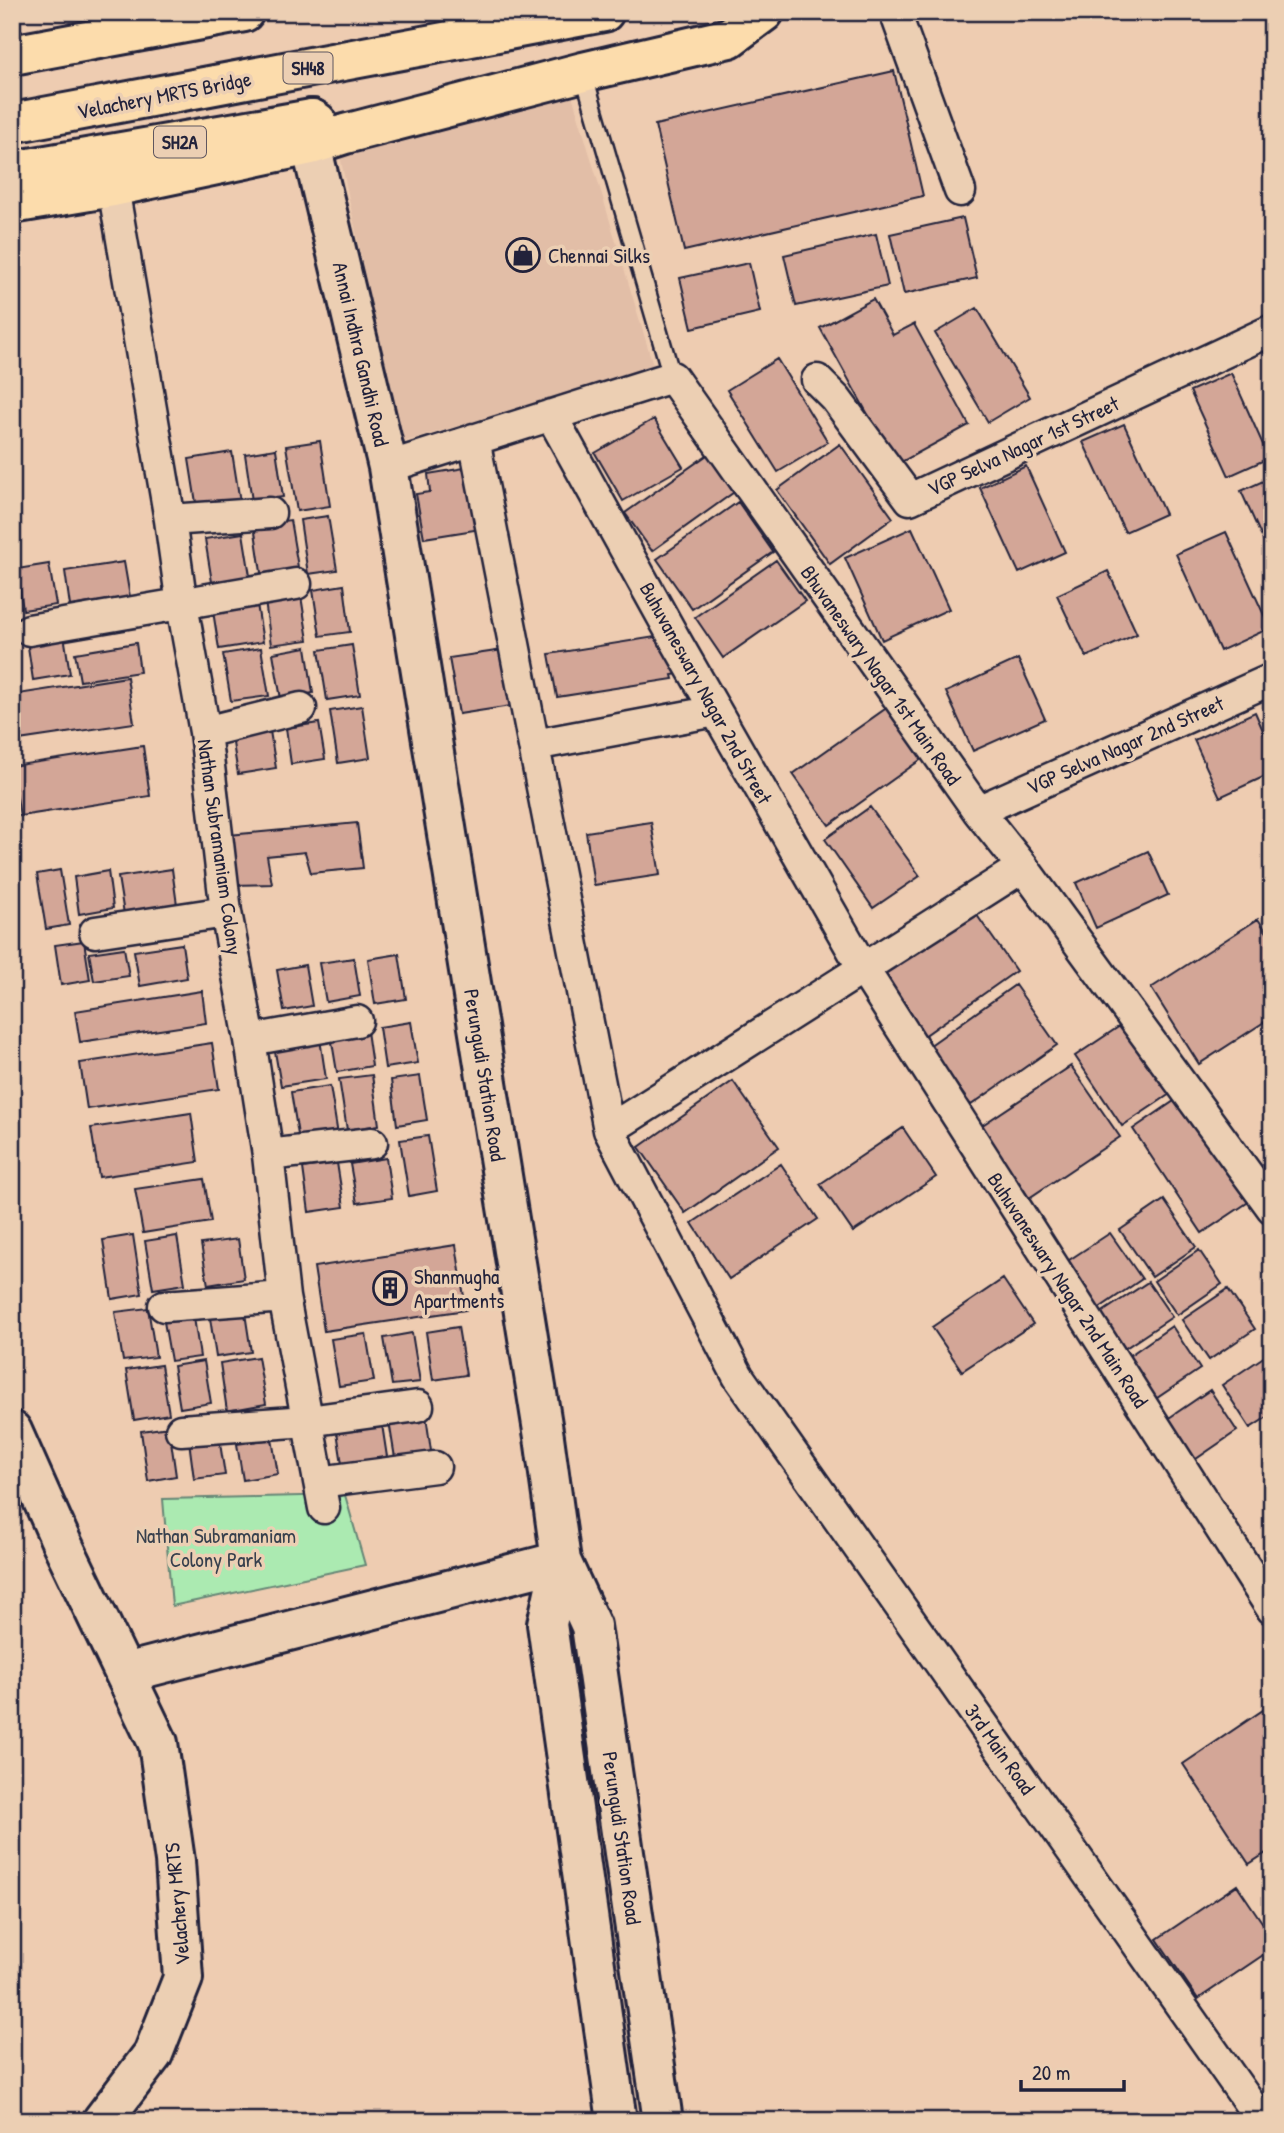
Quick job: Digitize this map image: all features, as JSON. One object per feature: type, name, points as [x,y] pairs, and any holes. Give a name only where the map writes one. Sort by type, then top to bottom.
[{"type":"main road","points":[[12,55],[244,12]]},
{"type":"main road","name":"Velachery MRTS Bridge","points":[[12,123],[604,12]]},
{"type":"main road","points":[[12,204],[113,187],[323,133],[729,38],[764,12]]},
{"type":"main road","name":"SH2A","points":[[12,171],[323,133]]},
{"type":"street","points":[[895,12],[960,191]]},
{"type":"street","name":"Annai Indhra Gandhi Road","points":[[323,133],[388,467],[407,589]]},
{"type":"street","name":"Nathan Subramaniam Colony","points":[[113,187],[205,732],[226,912],[268,1155],[284,1297],[322,1495],[435,1467]]},
{"type":"street","name":"VGP Selva Nagar 1st Street","points":[[817,380],[836,399],[911,499],[1272,330]]},
{"type":"street","points":[[388,467],[672,377]]},
{"type":"street","name":"Bhuvaneswary Nagar 1st Main Road","points":[[672,377],[978,811],[1023,867],[1272,1208]]},
{"type":"street","name":"Buhuvaneswary Nagar 2nd Street","points":[[551,415],[864,971]]},
{"type":"street","name":"3rd Main Road","points":[[474,439],[609,1130],[738,1376],[1262,2121]]},
{"type":"street","points":[[170,520],[270,513]]},
{"type":"street","points":[[29,630],[296,584]]},
{"type":"street","name":"Perungudi Station Road","points":[[407,589],[544,1437],[561,1562],[590,1626],[663,2121]]},
{"type":"street","name":"VGP Selva Nagar 2nd Street","points":[[978,811],[1272,678]]},
{"type":"street","points":[[205,732],[301,708]]},
{"type":"street","points":[[534,745],[716,711]]},
{"type":"street","points":[[609,1130],[864,971],[1023,867]]},
{"type":"street","points":[[95,932],[226,912]]},
{"type":"street","name":"Buhuvaneswary Nagar 2nd Main Road","points":[[864,971],[1272,1609]]},
{"type":"street","points":[[250,1040],[356,1021]]},
{"type":"street","points":[[268,1155],[372,1143]]},
{"type":"street","points":[[164,1306],[284,1297]]},
{"type":"street","points":[[181,1430],[308,1421],[418,1406]]},
{"type":"street","name":"Velachery MRTS","points":[[12,1431],[158,1743],[175,1861],[183,1978],[153,2054],[102,2121]]},
{"type":"street","points":[[125,1673],[561,1562]]},
{"type":"street","name":"Perungudi Station Road","points":[[561,1562],[547,1624],[617,2121]]},
{"type":"lane","points":[[583,72],[672,377]]},
{"type":"shaded area","points":[[572,95],[654,368],[400,443],[339,151]]},
{"type":"green space","name":"Nathan Subramaniam Colony Park","points":[[345,1495],[365,1565],[172,1606],[163,1499]]},
{"type":"building","points":[[894,71],[923,196],[684,251],[655,125]]},
{"type":"building","points":[[963,218],[977,278],[904,294],[890,234]]},
{"type":"building","points":[[876,234],[888,286],[796,306],[784,255]]},
{"type":"building","points":[[749,263],[760,312],[692,328],[680,278]]},
{"type":"building","points":[[873,299],[893,335],[914,324],[969,425],[896,465],[820,328]]},
{"type":"building","points":[[977,308],[1030,397],[988,422],[935,333]]},
{"type":"building","points":[[777,359],[828,442],[778,472],[727,390]]},
{"type":"building","points":[[1231,373],[1269,458],[1229,476],[1190,391]]},
{"type":"building","points":[[654,419],[683,467],[623,501],[595,453]]},
{"type":"building","points":[[1124,424],[1165,514],[1125,532],[1083,442]]},
{"type":"building","points":[[320,441],[330,506],[297,511],[286,446]]},
{"type":"building","points":[[840,444],[893,518],[830,564],[777,490]]},
{"type":"building","points":[[276,449],[283,497],[252,501],[245,454]]},
{"type":"building","points":[[232,452],[240,502],[197,509],[189,459]]},
{"type":"building","points":[[710,453],[737,490],[652,551],[625,513]]},
{"type":"building","points":[[477,466],[487,528],[424,538],[416,494],[430,492],[428,474]]},
{"type":"building","points":[[1026,466],[1065,552],[1019,573],[980,488]]},
{"type":"building","points":[[1272,477],[1272,560],[1241,491]]},
{"type":"building","points":[[738,502],[773,552],[692,609],[657,559]]},
{"type":"building","points":[[328,516],[337,570],[308,574],[300,520]]},
{"type":"building","points":[[290,520],[299,573],[262,579],[254,525]]},
{"type":"building","points":[[912,528],[949,609],[882,640],[845,558]]},
{"type":"building","points":[[1226,532],[1270,628],[1220,651],[1176,554]]},
{"type":"building","points":[[243,533],[251,582],[213,588],[205,539]]},
{"type":"building","points":[[776,560],[805,601],[723,658],[695,617]]},
{"type":"building","points":[[124,562],[130,597],[70,606],[65,571]]},
{"type":"building","points":[[49,564],[56,605],[23,610],[17,569]]},
{"type":"building","points":[[1108,571],[1137,634],[1086,657],[1057,595]]},
{"type":"building","points":[[344,585],[350,632],[320,636],[313,590]]},
{"type":"building","points":[[301,596],[308,640],[271,645],[265,601]]},
{"type":"building","points":[[257,604],[263,642],[219,649],[213,611]]},
{"type":"building","points":[[64,635],[70,674],[33,680],[27,640]]},
{"type":"building","points":[[661,636],[679,674],[672,675],[673,679],[557,697],[549,654]]},
{"type":"building","points":[[136,643],[140,672],[80,681],[75,653]]},
{"type":"building","points":[[352,645],[360,695],[327,700],[319,650]]},
{"type":"building","points":[[306,647],[313,693],[281,699],[273,653]]},
{"type":"building","points":[[261,648],[269,696],[231,701],[223,654]]},
{"type":"building","points":[[510,649],[517,694],[509,695],[511,706],[459,714],[449,658]]},
{"type":"building","points":[[1018,659],[1045,719],[973,751],[946,692]]},
{"type":"building","points":[[127,677],[134,723],[12,741],[12,695]]},
{"type":"building","points":[[362,706],[370,758],[338,763],[330,711]]},
{"type":"building","points":[[888,707],[923,758],[829,825],[793,774]]},
{"type":"building","points":[[1255,712],[1272,751],[1272,773],[1220,797],[1194,740]]},
{"type":"building","points":[[319,723],[325,759],[291,764],[286,728]]},
{"type":"building","points":[[270,731],[276,768],[238,774],[232,737]]},
{"type":"building","points":[[143,746],[150,796],[20,816],[12,766]]},
{"type":"building","points":[[870,807],[920,876],[873,908],[825,839]]},
{"type":"building","points":[[651,822],[660,875],[594,885],[586,832]]},
{"type":"building","points":[[357,823],[363,868],[311,873],[305,852],[267,856],[272,884],[234,885],[229,835]]},
{"type":"building","points":[[1148,851],[1168,895],[1096,928],[1076,883]]},
{"type":"building","points":[[172,869],[178,912],[125,920],[118,877]]},
{"type":"building","points":[[60,870],[69,925],[46,929],[37,874]]},
{"type":"building","points":[[108,871],[113,908],[79,914],[74,877]]},
{"type":"building","points":[[974,911],[1016,971],[924,1036],[882,976]]},
{"type":"building","points":[[1258,919],[1272,940],[1272,1017],[1199,1064],[1151,988]]},
{"type":"building","points":[[84,941],[90,980],[61,985],[55,945]]},
{"type":"building","points":[[182,944],[187,978],[140,986],[134,951]]},
{"type":"building","points":[[124,948],[129,976],[94,981],[89,953]]},
{"type":"building","points":[[399,954],[406,999],[375,1004],[368,959]]},
{"type":"building","points":[[354,958],[360,996],[326,1002],[319,963]]},
{"type":"building","points":[[305,965],[312,1006],[284,1011],[277,970]]},
{"type":"building","points":[[1015,985],[1057,1045],[971,1105],[929,1046]]},
{"type":"building","points":[[202,991],[206,1023],[80,1042],[75,1011]]},
{"type":"building","points":[[411,1022],[418,1063],[385,1068],[379,1027]]},
{"type":"building","points":[[1126,1022],[1173,1092],[1122,1126],[1075,1056]]},
{"type":"building","points":[[367,1031],[372,1066],[337,1072],[331,1036]]},
{"type":"building","points":[[320,1039],[326,1079],[281,1086],[274,1046]]},
{"type":"building","points":[[212,1043],[219,1089],[87,1109],[80,1063]]},
{"type":"building","points":[[1071,1066],[1120,1137],[1029,1198],[981,1126]]},
{"type":"building","points":[[372,1075],[379,1125],[347,1130],[339,1079]]},
{"type":"building","points":[[420,1076],[427,1120],[397,1125],[391,1080]]},
{"type":"building","points":[[733,1081],[779,1147],[685,1213],[639,1147]]},
{"type":"building","points":[[330,1086],[338,1135],[299,1141],[291,1092]]},
{"type":"building","points":[[1180,1097],[1250,1201],[1202,1233],[1133,1129]]},
{"type":"building","points":[[191,1113],[198,1162],[99,1177],[91,1128]]},
{"type":"building","points":[[903,1128],[936,1177],[853,1232],[820,1184]]},
{"type":"building","points":[[428,1136],[437,1191],[409,1196],[400,1140]]},
{"type":"building","points":[[386,1158],[392,1198],[357,1203],[350,1164]]},
{"type":"building","points":[[337,1163],[344,1207],[309,1212],[303,1168]]},
{"type":"building","points":[[781,1164],[818,1219],[729,1279],[692,1223]]},
{"type":"building","points":[[204,1179],[211,1222],[143,1233],[135,1189]]},
{"type":"building","points":[[1164,1200],[1196,1247],[1152,1277],[1120,1230]]},
{"type":"building","points":[[1110,1233],[1142,1279],[1092,1313],[1060,1266]]},
{"type":"building","points":[[133,1235],[142,1294],[112,1299],[103,1240]]},
{"type":"building","points":[[177,1236],[185,1284],[153,1289],[145,1241]]},
{"type":"building","points":[[238,1239],[244,1279],[208,1285],[201,1244]]},
{"type":"building","name":"Shanmugha Apartments","points":[[456,1245],[466,1310],[324,1331],[314,1267]]},
{"type":"building","points":[[1199,1250],[1222,1284],[1177,1315],[1154,1281]]},
{"type":"building","points":[[1003,1279],[1033,1324],[962,1371],[932,1327]]},
{"type":"building","points":[[1148,1282],[1172,1317],[1121,1351],[1098,1315]]},
{"type":"building","points":[[1228,1289],[1255,1329],[1209,1360],[1182,1320]]},
{"type":"building","points":[[148,1308],[156,1357],[123,1361],[115,1312]]},
{"type":"building","points":[[193,1311],[200,1357],[171,1361],[163,1316]]},
{"type":"building","points":[[245,1313],[251,1352],[216,1357],[210,1318]]},
{"type":"building","points":[[1172,1326],[1200,1369],[1154,1400],[1126,1358]]},
{"type":"building","points":[[458,1327],[466,1375],[433,1380],[426,1332]]},
{"type":"building","points":[[412,1333],[420,1382],[392,1385],[384,1338]]},
{"type":"building","points":[[366,1334],[374,1381],[339,1386],[331,1339]]},
{"type":"building","points":[[1271,1352],[1272,1414],[1250,1428],[1222,1385]]},
{"type":"building","points":[[258,1357],[266,1404],[227,1411],[220,1363]]},
{"type":"building","points":[[204,1361],[211,1403],[180,1408],[173,1366]]},
{"type":"building","points":[[161,1365],[169,1414],[134,1420],[126,1370]]},
{"type":"building","points":[[1210,1390],[1237,1431],[1193,1461],[1166,1420]]},
{"type":"building","points":[[425,1409],[432,1458],[396,1464],[388,1415]]},
{"type":"building","points":[[381,1418],[387,1457],[342,1464],[336,1425]]},
{"type":"building","points":[[169,1427],[176,1476],[148,1481],[141,1431]]},
{"type":"building","points":[[219,1437],[225,1475],[194,1479],[189,1441]]},
{"type":"building","points":[[272,1439],[278,1474],[243,1480],[237,1444]]},
{"type":"building","points":[[1272,1704],[1272,1849],[1249,1864],[1183,1764]]},
{"type":"building","points":[[1237,1885],[1272,1937],[1272,1949],[1198,1999],[1157,1939]]},
{"type":"place","name":"Chennai Silks","points":[[523,255]]},
{"type":"place","name":"Shanmugha Apartments","points":[[390,1288]]}]
